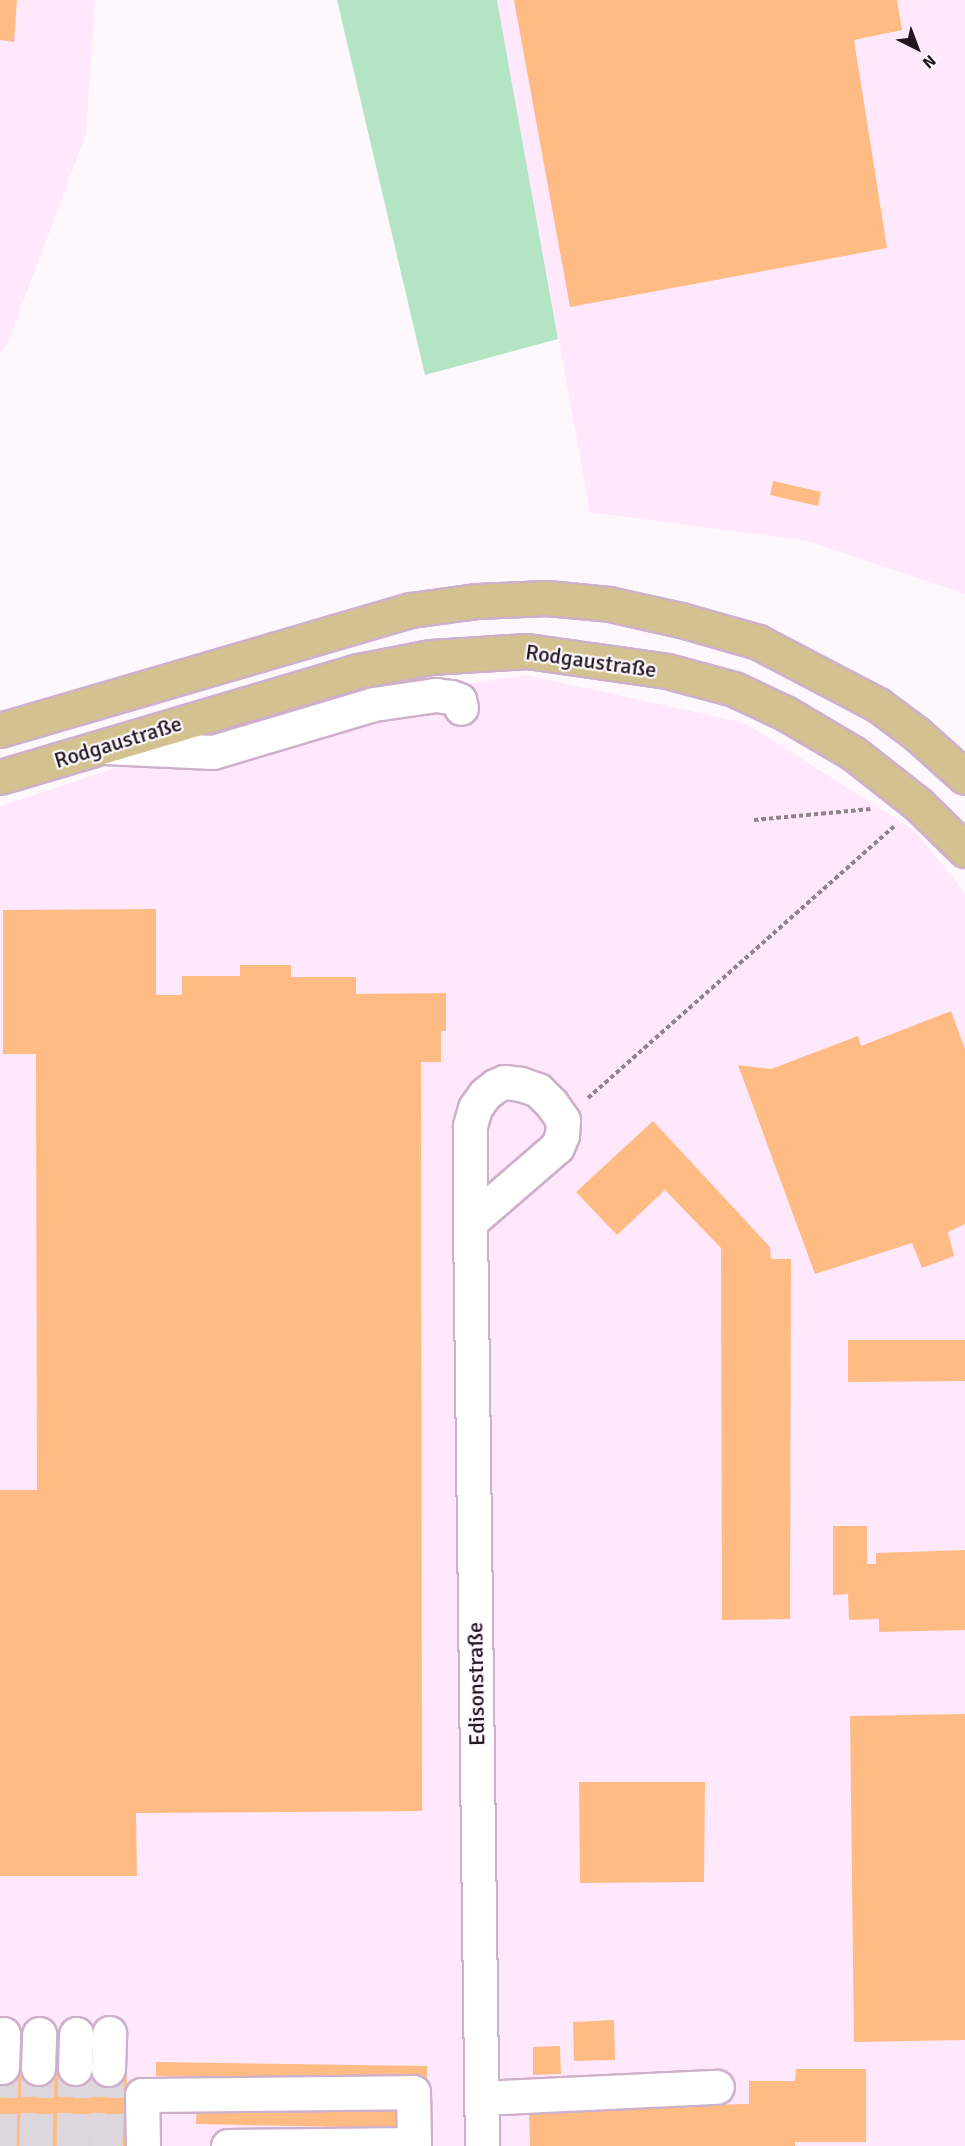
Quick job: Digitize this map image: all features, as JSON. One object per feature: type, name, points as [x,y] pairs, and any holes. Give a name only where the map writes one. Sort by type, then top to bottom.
[{"type":"main road","name":"Rodgaustraße","points":[[0,730],[411,610],[477,601],[547,598],[619,606],[681,620],[758,642],[878,705],[917,734],[965,777]]},
{"type":"main road","name":"Rodgaustraße","points":[[0,777],[359,671],[431,657],[526,651],[570,655],[667,671],[734,689],[785,713],[854,753],[918,804],[965,850]]},
{"type":"street","points":[[103,747],[207,753],[374,704],[436,695],[452,696],[459,700],[462,708]]},
{"type":"street","name":"Edisonstraße","points":[[482,2146],[470,1126],[475,1108],[485,1094],[504,1083],[521,1084],[538,1090],[551,1102],[563,1120]]},
{"type":"street","points":[[470,1222],[557,1147],[562,1135],[563,1120]]},
{"type":"street","points":[[108,2069],[109,2033]]},
{"type":"street","points":[[2,2067],[3,2034]]},
{"type":"street","points":[[38,2068],[39,2034]]},
{"type":"street","points":[[75,2068],[76,2034]]},
{"type":"street","points":[[481,2098],[717,2087]]},
{"type":"street","points":[[143,2146],[142,2095],[413,2092],[414,2144],[228,2146]]},
{"type":"path","points":[[754,820],[918,804]]},
{"type":"path","points":[[563,1120],[918,804]]},
{"type":"shaded area","points":[[0,0],[95,0],[86,134],[8,342],[0,354]]},
{"type":"shaded area","points":[[497,0],[965,0],[965,594],[807,541],[590,512]]},
{"type":"shaded area","points":[[526,675],[745,723],[914,830],[965,893],[965,2146],[0,2146],[0,806],[285,712]]},
{"type":"green space","points":[[337,0],[497,0],[558,339],[425,375]]},
{"type":"building","points":[[0,0],[17,0],[14,42],[0,40]]},
{"type":"building","points":[[514,0],[897,0],[902,30],[854,40],[887,248],[570,307]]},
{"type":"building","points":[[773,481],[821,492],[818,506],[770,495]]},
{"type":"building","points":[[156,909],[156,995],[182,995],[182,976],[240,976],[240,965],[291,965],[291,977],[356,977],[356,994],[446,993],[446,1031],[441,1031],[441,1062],[421,1062],[422,1811],[136,1813],[137,1876],[0,1876],[0,1490],[37,1490],[36,1054],[3,1054],[3,910]]},
{"type":"building","points":[[951,1011],[965,1049],[965,1224],[948,1232],[954,1256],[922,1268],[912,1243],[815,1274],[738,1065],[771,1069],[858,1036],[861,1046]]},
{"type":"building","points":[[653,1121],[770,1247],[771,1259],[791,1259],[790,1619],[722,1620],[721,1248],[665,1190],[617,1235],[576,1192]]},
{"type":"building","points":[[848,1340],[965,1340],[965,1381],[848,1382]]},
{"type":"building","points":[[833,1526],[867,1526],[867,1564],[876,1564],[876,1553],[965,1550],[965,1630],[879,1632],[879,1619],[849,1620],[848,1594],[833,1595]]},
{"type":"building","points":[[965,1714],[965,2040],[854,2042],[850,1716]]},
{"type":"building","points":[[579,1782],[705,1782],[704,1882],[580,1883]]},
{"type":"building","points":[[614,2020],[615,2060],[574,2061],[573,2022]]},
{"type":"building","points":[[560,2046],[561,2074],[533,2075],[533,2047]]},
{"type":"building","points":[[156,2062],[427,2066],[427,2079],[156,2076]]},
{"type":"building","points":[[0,2067],[127,2069],[126,2146],[0,2146]]},
{"type":"building","points":[[796,2069],[866,2069],[866,2142],[795,2142],[795,2146],[530,2146],[529,2107],[666,2106],[666,2100],[706,2100],[706,2105],[749,2104],[749,2081],[795,2081]]},
{"type":"building","points":[[197,2100],[398,2104],[398,2128],[196,2124]]},
{"type":"tunnel","points":[[0,2146],[2,2067]]},
{"type":"tunnel","points":[[36,2146],[38,2068]]},
{"type":"tunnel","points":[[73,2146],[75,2068]]},
{"type":"tunnel","points":[[106,2146],[108,2069]]}]
